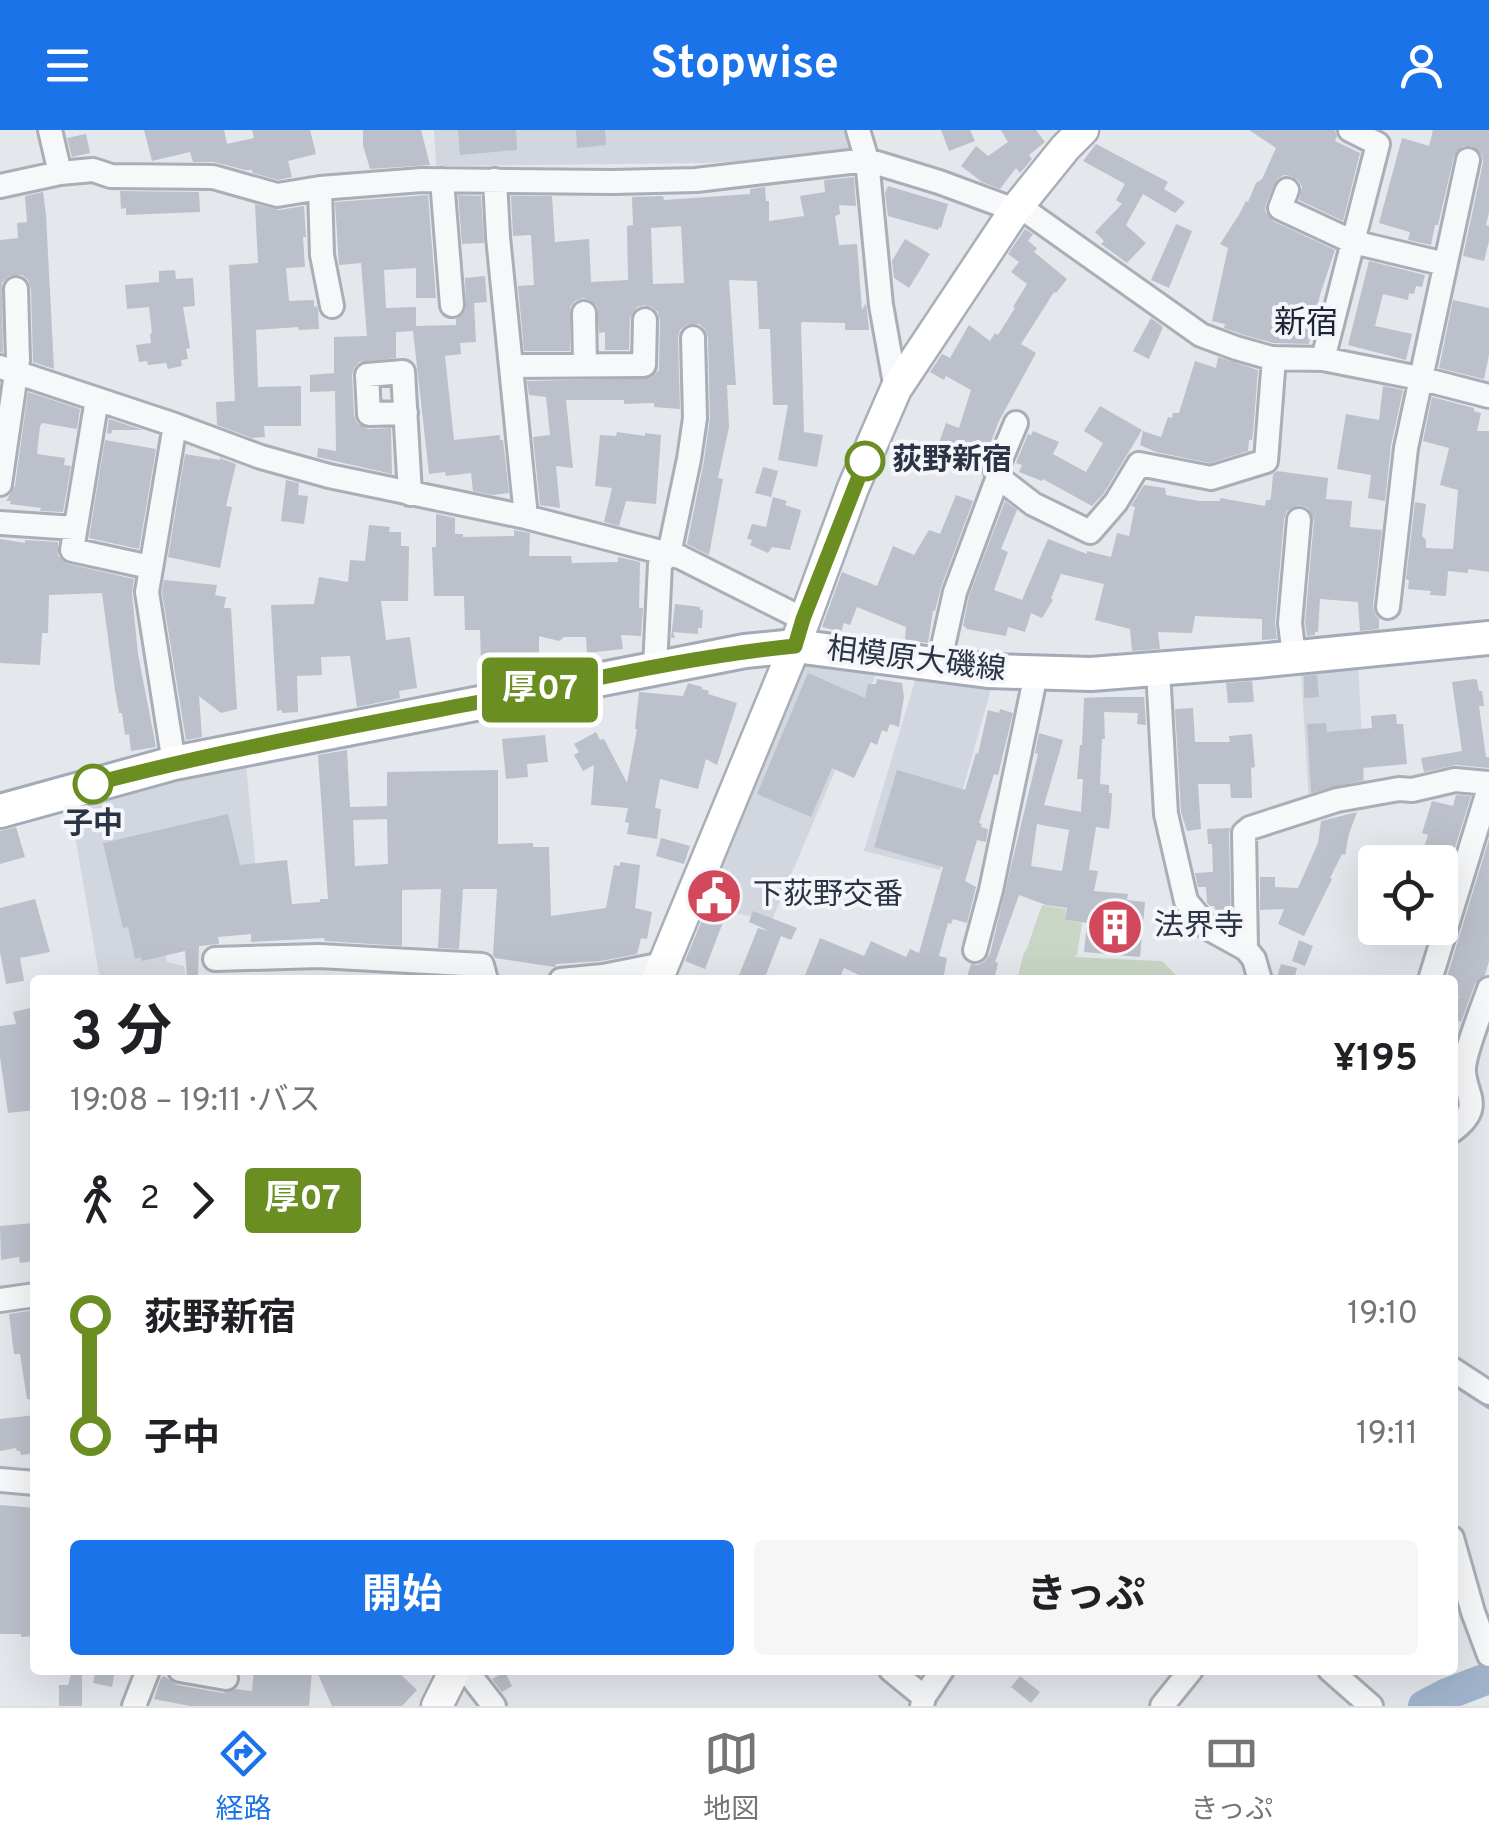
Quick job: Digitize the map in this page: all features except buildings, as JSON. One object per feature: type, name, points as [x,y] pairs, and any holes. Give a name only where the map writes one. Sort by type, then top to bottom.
[{"type":"main road","name":"相模原大磯線","points":[[0,811],[174,763],[745,651],[799,632],[939,664],[1036,674],[1158,670],[1489,638]]},
{"type":"street","points":[[50,130],[60,173]]},
{"type":"street","points":[[858,130],[868,160],[881,305],[896,389]]},
{"type":"street","points":[[617,975],[660,972],[896,389],[1017,208],[1083,130]]},
{"type":"street","points":[[1324,360],[1378,144],[1350,130]]},
{"type":"street","points":[[0,186],[93,170],[111,176],[213,177],[276,195],[320,188],[442,180],[696,180],[868,160],[1017,208],[1201,335],[1274,358],[1324,360],[1489,396]]},
{"type":"street","points":[[1388,607],[1406,448],[1468,160]]},
{"type":"street","points":[[442,180],[452,305]]},
{"type":"street","points":[[495,180],[526,517]]},
{"type":"street","points":[[320,188],[322,255],[334,274],[332,306]]},
{"type":"street","points":[[1280,207],[1354,242],[1445,264]]},
{"type":"street","points":[[0,484],[8,369],[18,360],[16,290]]},
{"type":"street","points":[[580,322],[585,366]]},
{"type":"street","points":[[511,366],[644,365],[648,330]]},
{"type":"street","points":[[655,668],[660,564],[669,554],[694,418],[692,338]]},
{"type":"street","points":[[1016,423],[996,471],[998,477],[1033,504],[1090,532],[1116,502],[1140,464],[1211,478],[1266,460],[1274,358]]},
{"type":"street","points":[[8,369],[261,457],[329,476],[526,517],[680,557],[799,632]]},
{"type":"street","points":[[97,398],[72,550],[150,567]]},
{"type":"street","points":[[406,414],[410,494]]},
{"type":"street","points":[[174,763],[146,592],[175,425]]},
{"type":"street","points":[[939,664],[955,592],[998,477]]},
{"type":"street","points":[[0,523],[75,528]]},
{"type":"street","points":[[1293,529],[1290,623],[1294,657]]},
{"type":"street","points":[[1158,670],[1166,814],[1186,901],[1208,928],[1246,949],[1259,975]]},
{"type":"street","points":[[976,950],[1036,674]]},
{"type":"street","points":[[1246,949],[1244,834],[1250,828],[1338,800],[1400,789],[1454,780],[1489,786],[1429,970]]},
{"type":"street","points":[[216,959],[319,956],[482,965],[485,975]]},
{"type":"street","points":[[1489,990],[1464,1068],[1472,1099],[1459,1126],[1489,1129]]},
{"type":"street","points":[[0,1300],[30,1296]]},
{"type":"street","points":[[1458,1373],[1489,1393]]},
{"type":"street","points":[[0,1480],[30,1482]]},
{"type":"street","points":[[1458,1559],[1489,1654]]},
{"type":"street","points":[[134,1706],[146,1675]]},
{"type":"street","points":[[209,1675],[226,1678]]},
{"type":"street","points":[[897,1675],[923,1702],[939,1675]]},
{"type":"street","points":[[1162,1706],[1187,1675]]},
{"type":"street","points":[[1336,1675],[1371,1706]]},
{"type":"street","points":[[446,1688],[494,1706]]},
{"type":"shaded area","points":[[434,130],[850,130],[856,155],[705,163],[436,166]]},
{"type":"shaded area","points":[[1358,662],[1365,792],[1309,804],[1301,669]]},
{"type":"shaded area","points":[[800,665],[876,674],[772,920],[723,911],[734,886],[710,876]]},
{"type":"shaded area","points":[[917,674],[993,682],[940,870],[864,851]]},
{"type":"shaded area","points":[[246,765],[260,911],[158,922],[167,962],[184,966],[185,975],[99,975],[70,807]]},
{"type":"green space","points":[[1042,905],[1066,909],[1065,920],[1082,923],[1074,957],[1162,961],[1175,975],[1018,975]]},
{"type":"waterway","points":[[1458,1387],[1489,1407]]},
{"type":"waterway","points":[[1424,1706],[1489,1678]]},
{"type":"bus line","name":"厚07","points":[[93,784],[324,732],[704,658],[795,646],[865,461]]},
{"type":"place","name":"荻野新宿","points":[[865,461]]},
{"type":"place","name":"子中","points":[[93,784]]},
{"type":"place","name":"下荻野交番","points":[[714,896]]},
{"type":"place","name":"法界寺","points":[[1115,927]]},
{"type":"district","name":"新宿","points":[[1306,325]]}]
